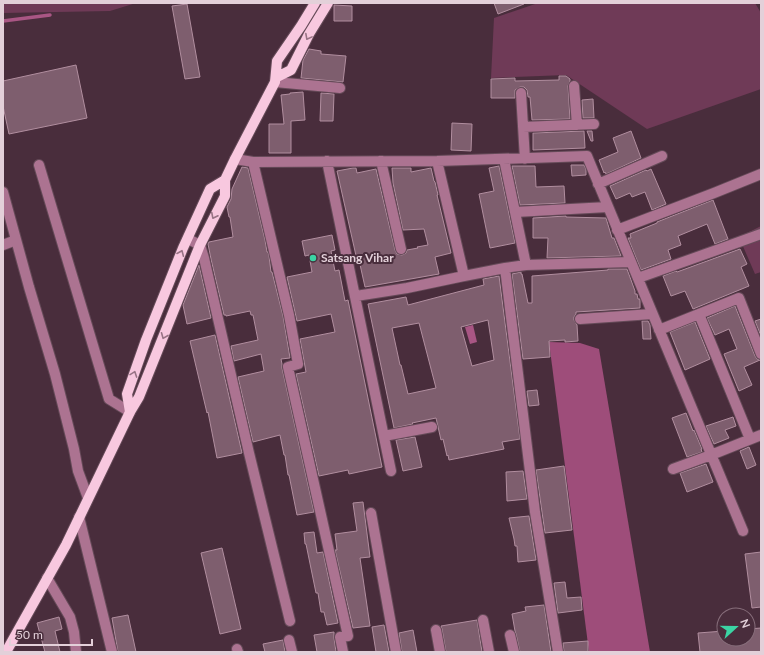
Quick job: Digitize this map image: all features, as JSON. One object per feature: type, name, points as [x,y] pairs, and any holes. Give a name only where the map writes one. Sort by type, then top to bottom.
[{"type":"main road","points":[[6,652],[66,545],[130,412],[139,397],[200,245],[224,196],[225,180],[276,79],[277,61],[315,3]]},
{"type":"main road","points":[[276,79],[291,70],[309,34],[328,3]]},
{"type":"main road","points":[[130,412],[127,394],[146,340],[210,189],[225,180]]},
{"type":"street","points":[[276,79],[340,88]]},
{"type":"street","points":[[574,86],[577,125]]},
{"type":"street","points":[[521,93],[525,158]]},
{"type":"street","points":[[523,127],[594,124]]},
{"type":"street","points":[[235,159],[252,162],[437,161],[587,156],[743,531]]},
{"type":"street","points":[[598,184],[662,156]]},
{"type":"street","points":[[504,159],[526,265]]},
{"type":"street","points":[[327,161],[391,471]]},
{"type":"street","points":[[381,161],[401,249]]},
{"type":"street","points":[[437,161],[464,276]]},
{"type":"street","points":[[252,162],[289,315],[298,364],[288,367],[348,636],[340,637],[343,652]]},
{"type":"street","points":[[39,165],[109,399],[130,412]]},
{"type":"street","points":[[617,230],[761,174]]},
{"type":"street","points":[[3,192],[55,374],[78,471],[88,498]]},
{"type":"street","points":[[515,212],[608,207]]},
{"type":"street","points":[[638,278],[761,234]]},
{"type":"street","points":[[188,239],[200,245],[206,266],[249,454],[290,621]]},
{"type":"street","points":[[3,245],[16,240]]},
{"type":"street","points":[[356,296],[407,288],[526,265],[631,262]]},
{"type":"street","points":[[505,268],[535,512],[558,652]]},
{"type":"street","points":[[659,330],[738,298],[761,354]]},
{"type":"street","points":[[580,319],[652,314]]},
{"type":"street","points":[[699,314],[750,439]]},
{"type":"street","points":[[384,436],[432,427]]},
{"type":"street","points":[[673,469],[761,435]]},
{"type":"street","points":[[371,513],[396,652]]},
{"type":"street","points":[[79,518],[112,652]]},
{"type":"street","points":[[47,578],[70,617],[74,632],[76,652]]},
{"type":"street","points":[[483,620],[489,652]]},
{"type":"street","points":[[436,630],[440,652]]},
{"type":"street","points":[[510,635],[514,652]]},
{"type":"street","points":[[289,640],[292,652]]},
{"type":"shaded area","points":[[3,3],[136,3],[110,11],[3,13]]},
{"type":"shaded area","points":[[538,3],[755,3],[761,13],[761,89],[647,129],[566,75],[491,78],[494,18]]},
{"type":"shaded area","points":[[761,226],[761,272],[755,274],[739,237]]},
{"type":"shaded area","points":[[473,325],[477,342],[470,344],[465,327]]},
{"type":"shaded area","points":[[549,342],[580,343],[599,349],[650,652],[589,652]]},
{"type":"building","points":[[494,3],[524,3],[524,4],[498,14]]},
{"type":"building","points":[[187,4],[200,77],[185,79],[172,6]]},
{"type":"building","points":[[334,5],[352,6],[352,21],[334,21]]},
{"type":"building","points":[[309,49],[321,51],[321,54],[346,56],[343,82],[301,78],[303,60]]},
{"type":"building","points":[[76,65],[87,118],[9,134],[3,106],[3,81]]},
{"type":"building","points":[[559,76],[566,76],[570,79],[568,86],[570,119],[532,120],[530,97],[528,97],[527,90],[524,87],[520,87],[515,90],[515,98],[491,98],[491,79],[515,78],[515,81],[559,80]]},
{"type":"building","points":[[303,92],[305,120],[291,121],[291,153],[269,153],[269,124],[284,124],[281,95]]},
{"type":"building","points":[[321,93],[334,94],[333,121],[320,121]]},
{"type":"building","points":[[593,99],[594,118],[583,118],[582,100]]},
{"type":"building","points":[[452,123],[472,124],[471,151],[451,150]]},
{"type":"building","points":[[584,131],[585,148],[533,150],[533,133]]},
{"type":"building","points":[[587,131],[592,131],[593,141],[591,141]]},
{"type":"building","points":[[631,131],[641,158],[606,174],[605,172],[604,173],[599,160],[618,152],[613,138]]},
{"type":"building","points":[[571,165],[584,165],[586,175],[572,176]]},
{"type":"building","points":[[499,166],[515,243],[490,248],[479,194],[494,191],[489,168]]},
{"type":"building","points":[[512,166],[535,166],[536,187],[564,186],[565,203],[520,205]]},
{"type":"building","points":[[242,167],[248,168],[269,256],[271,272],[283,316],[290,358],[281,359],[282,368],[314,512],[297,515],[280,435],[253,442],[238,377],[264,371],[261,354],[234,361],[231,346],[258,340],[253,315],[251,315],[250,311],[226,316],[224,315],[211,259],[208,244],[209,242],[233,237],[227,207],[231,199],[232,189]]},
{"type":"building","points":[[356,168],[357,173],[376,169],[395,250],[397,254],[402,255],[406,253],[407,250],[428,245],[424,229],[403,230],[393,183],[392,168],[411,168],[411,172],[431,168],[451,253],[435,257],[439,274],[365,287],[359,260],[357,260],[337,171]]},
{"type":"building","points":[[651,169],[666,204],[652,210],[645,192],[632,197],[630,193],[616,199],[610,186]]},
{"type":"building","points":[[713,200],[728,239],[715,244],[707,224],[678,236],[681,245],[668,250],[671,259],[641,270],[628,238],[631,238],[630,234]]},
{"type":"building","points":[[566,216],[606,218],[612,238],[614,238],[621,256],[547,258],[548,238],[533,238],[533,218]]},
{"type":"building","points":[[332,235],[335,250],[331,251],[335,271],[339,270],[345,301],[348,300],[382,467],[349,474],[348,470],[319,476],[296,374],[306,372],[300,339],[335,332],[331,314],[297,321],[287,277],[312,272],[309,255],[305,256],[302,241]]},
{"type":"building","points":[[740,249],[747,264],[741,267],[749,286],[693,309],[685,291],[671,296],[663,276]]},
{"type":"building","points":[[199,265],[211,318],[187,324],[183,305]]},
{"type":"building","points":[[608,269],[627,269],[635,294],[637,294],[638,299],[640,299],[640,308],[576,312],[574,320],[577,325],[578,341],[549,341],[550,357],[523,359],[512,274],[521,272],[528,303],[532,303],[532,276]]},
{"type":"building","points":[[499,276],[520,439],[502,442],[504,449],[449,460],[443,439],[441,440],[436,418],[394,428],[368,304],[406,297],[408,305],[484,285],[483,279]],"holes":[[[488,320],[494,360],[472,366],[461,327]],[[419,323],[436,388],[408,394],[392,328]]]},
{"type":"building","points":[[735,306],[755,356],[760,360],[744,367],[752,385],[739,391],[724,354],[737,349],[729,329],[715,335],[707,318]]},
{"type":"building","points":[[761,319],[761,336],[755,321]]},
{"type":"building","points":[[642,321],[648,321],[650,325],[651,339],[643,339]]},
{"type":"building","points":[[695,322],[710,359],[685,370],[670,332]]},
{"type":"building","points":[[215,335],[242,453],[217,458],[208,412],[207,413],[190,341]]},
{"type":"building","points":[[537,390],[539,405],[529,406],[527,391]]},
{"type":"building","points":[[686,413],[702,449],[702,452],[687,457],[672,418]]},
{"type":"building","points":[[733,417],[736,426],[725,430],[729,438],[714,444],[706,426]]},
{"type":"building","points":[[415,437],[422,467],[403,471],[396,440]]},
{"type":"building","points":[[749,447],[756,465],[747,469],[740,451]]},
{"type":"building","points":[[706,464],[713,482],[687,492],[680,473]]},
{"type":"building","points":[[564,466],[572,530],[545,533],[536,470]]},
{"type":"building","points":[[523,471],[527,499],[507,501],[506,472]]},
{"type":"building","points":[[363,502],[370,557],[360,558],[370,626],[353,628],[335,550],[337,550],[335,534],[357,531],[353,503]]},
{"type":"building","points":[[529,516],[536,560],[518,562],[517,546],[515,546],[509,518]]},
{"type":"building","points":[[314,532],[317,553],[323,552],[338,623],[327,625],[324,612],[321,612],[318,593],[316,593],[305,544],[304,533]]},
{"type":"building","points":[[222,548],[241,629],[220,634],[201,553]]},
{"type":"building","points":[[761,552],[761,607],[752,607],[745,554]]},
{"type":"building","points":[[565,582],[567,598],[581,597],[582,610],[558,613],[554,583]]},
{"type":"building","points":[[544,605],[551,652],[520,652],[512,614],[526,611],[525,607]]},
{"type":"building","points":[[128,615],[136,652],[118,652],[112,618]]},
{"type":"building","points":[[59,617],[62,629],[55,631],[60,652],[45,652],[37,623]]},
{"type":"building","points":[[477,620],[482,652],[446,652],[441,626]]},
{"type":"building","points":[[384,625],[389,652],[376,652],[372,627]]},
{"type":"building","points":[[756,628],[761,628],[761,652],[700,652],[698,633],[716,632],[716,647],[756,647]]},
{"type":"building","points":[[413,630],[417,652],[402,652],[399,633]]},
{"type":"building","points":[[334,632],[336,652],[317,652],[314,635]]},
{"type":"building","points":[[283,640],[285,652],[265,652],[263,644]]},
{"type":"building","points":[[588,641],[588,652],[564,652],[563,643]]},
{"type":"waterway","points":[[3,21],[50,15]]},
{"type":"place","name":"Satsang Vihar","points":[[313,258]]}]
